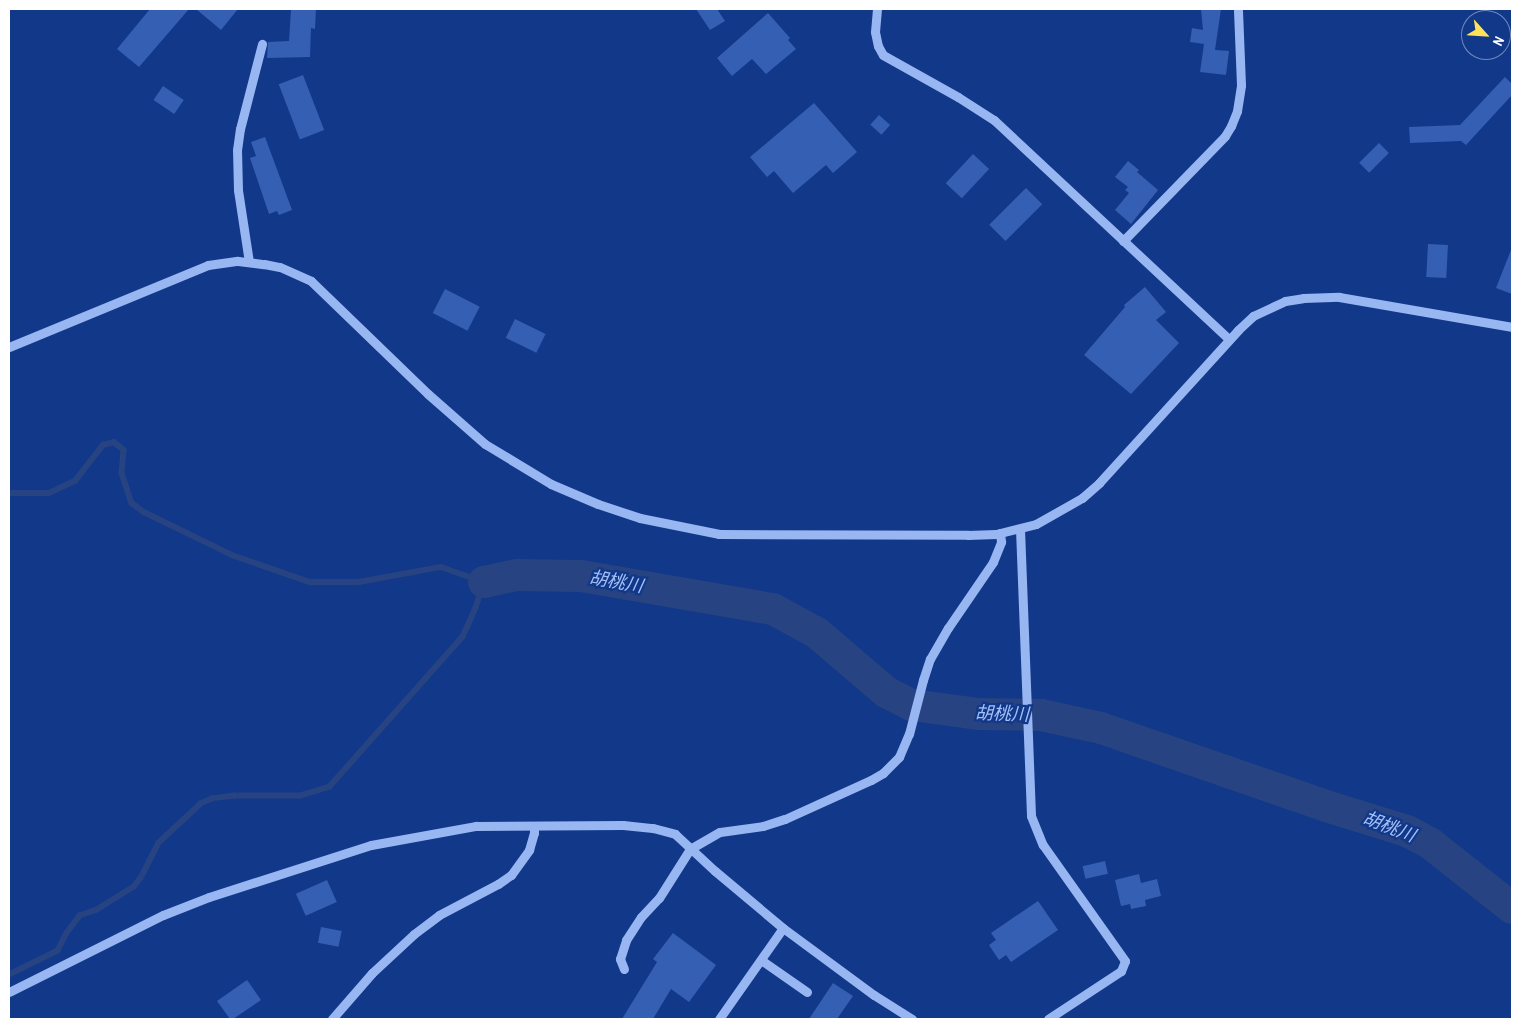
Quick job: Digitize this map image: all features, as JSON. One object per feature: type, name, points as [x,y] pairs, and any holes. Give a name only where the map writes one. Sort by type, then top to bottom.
[{"type":"street","points":[[877,9],[876,32],[878,46],[883,55],[958,97],[994,120],[1229,339]]},
{"type":"street","points":[[1124,241],[1225,136],[1231,126],[1240,98],[1238,9]]},
{"type":"street","points":[[249,262],[238,190],[237,150],[240,129],[262,44]]},
{"type":"street","points":[[9,347],[208,265],[228,261],[280,267],[311,281],[428,394],[486,444],[551,484],[598,504],[648,520],[719,534],[745,536],[1000,533],[1055,515],[1082,498],[1099,483],[1229,339],[1254,316],[1285,301],[1339,297],[1512,328]]},
{"type":"street","points":[[1020,528],[1031,816],[1043,844],[1125,961],[1121,972],[1048,1019]]},
{"type":"street","points":[[624,969],[620,959],[626,940],[641,917],[659,898],[690,849],[720,832],[763,826],[785,819],[871,780],[890,767],[899,757],[909,734],[918,696],[930,659],[948,628],[994,562],[1001,542],[1000,533]]},
{"type":"street","points":[[9,992],[163,915],[209,897],[371,845],[458,828],[623,825],[653,828],[675,834],[783,928],[874,995],[912,1019]]},
{"type":"street","points":[[332,1019],[372,973],[414,934],[440,916],[498,884],[510,875],[529,850],[534,826]]},
{"type":"street","points":[[718,1019],[783,928]]},
{"type":"street","points":[[760,960],[808,992]]},
{"type":"building","points":[[150,9],[189,9],[139,67],[117,49]]},
{"type":"building","points":[[196,9],[238,9],[221,30]]},
{"type":"building","points":[[291,9],[316,9],[315,29],[311,28],[310,57],[267,58],[268,42],[289,41]]},
{"type":"building","points":[[696,9],[717,9],[725,21],[710,30]]},
{"type":"building","points":[[1201,9],[1221,9],[1215,50],[1229,51],[1226,75],[1200,72],[1204,44],[1190,42],[1192,28],[1203,30]]},
{"type":"building","points":[[768,13],[790,38],[788,40],[796,49],[766,74],[752,59],[732,76],[717,58]]},
{"type":"building","points":[[303,75],[324,130],[300,139],[279,84]]},
{"type":"building","points":[[1505,77],[1512,84],[1512,95],[1466,145],[1461,141],[1410,143],[1409,127],[1460,125]]},
{"type":"building","points":[[163,86],[184,100],[174,114],[153,100]]},
{"type":"building","points":[[814,103],[857,152],[833,173],[826,165],[793,193],[774,171],[767,177],[750,157]]},
{"type":"building","points":[[879,115],[890,125],[881,135],[870,125]]},
{"type":"building","points":[[265,137],[292,210],[279,215],[277,211],[269,214],[250,158],[256,156],[251,142]]},
{"type":"building","points":[[1379,143],[1389,153],[1369,173],[1359,163]]},
{"type":"building","points":[[973,154],[989,169],[962,198],[946,183]]},
{"type":"building","points":[[1128,161],[1139,170],[1137,172],[1158,190],[1131,224],[1115,210],[1129,193],[1125,190],[1128,187],[1115,177]]},
{"type":"building","points":[[1026,188],[1042,204],[1005,241],[989,225]]},
{"type":"building","points":[[1428,244],[1448,245],[1446,278],[1426,277]]},
{"type":"building","points":[[1512,250],[1512,294],[1496,288]]},
{"type":"building","points":[[1145,287],[1166,312],[1156,320],[1179,343],[1131,394],[1084,355],[1125,307],[1124,305]]},
{"type":"building","points":[[445,289],[480,307],[467,331],[433,313]]},
{"type":"building","points":[[515,319],[546,334],[536,353],[506,338]]},
{"type":"building","points":[[1105,861],[1108,874],[1086,879],[1083,866]]},
{"type":"building","points":[[1139,874],[1141,883],[1157,879],[1161,896],[1145,900],[1146,906],[1131,909],[1130,904],[1121,906],[1115,880]]},
{"type":"building","points":[[327,880],[337,902],[306,916],[296,894]]},
{"type":"building","points":[[1038,901],[1058,930],[1011,962],[1006,955],[999,960],[989,945],[996,940],[991,933]]},
{"type":"building","points":[[321,927],[342,931],[339,947],[318,943]]},
{"type":"building","points":[[673,933],[716,965],[689,1002],[671,989],[653,1019],[622,1019],[657,962],[653,959]]},
{"type":"building","points":[[247,980],[261,1000],[233,1019],[230,1019],[217,1001]]},
{"type":"building","points":[[833,983],[853,996],[837,1019],[809,1019]]},
{"type":"waterway","points":[[9,493],[49,493],[75,481],[103,445],[114,442],[124,450],[122,473],[132,503],[144,512],[232,555],[310,582],[359,582],[441,567],[484,582],[476,608],[463,637],[330,787],[300,796],[235,796],[212,799],[201,804],[159,843],[141,878],[134,887],[97,910],[80,916],[67,933],[58,951],[9,975]]},
{"type":"waterway","name":"胡桃川","points":[[484,582],[518,575],[581,576],[773,609],[817,633],[886,692],[912,705],[979,714],[1041,715],[1101,728],[1326,806],[1407,831],[1431,844],[1512,908]]}]
